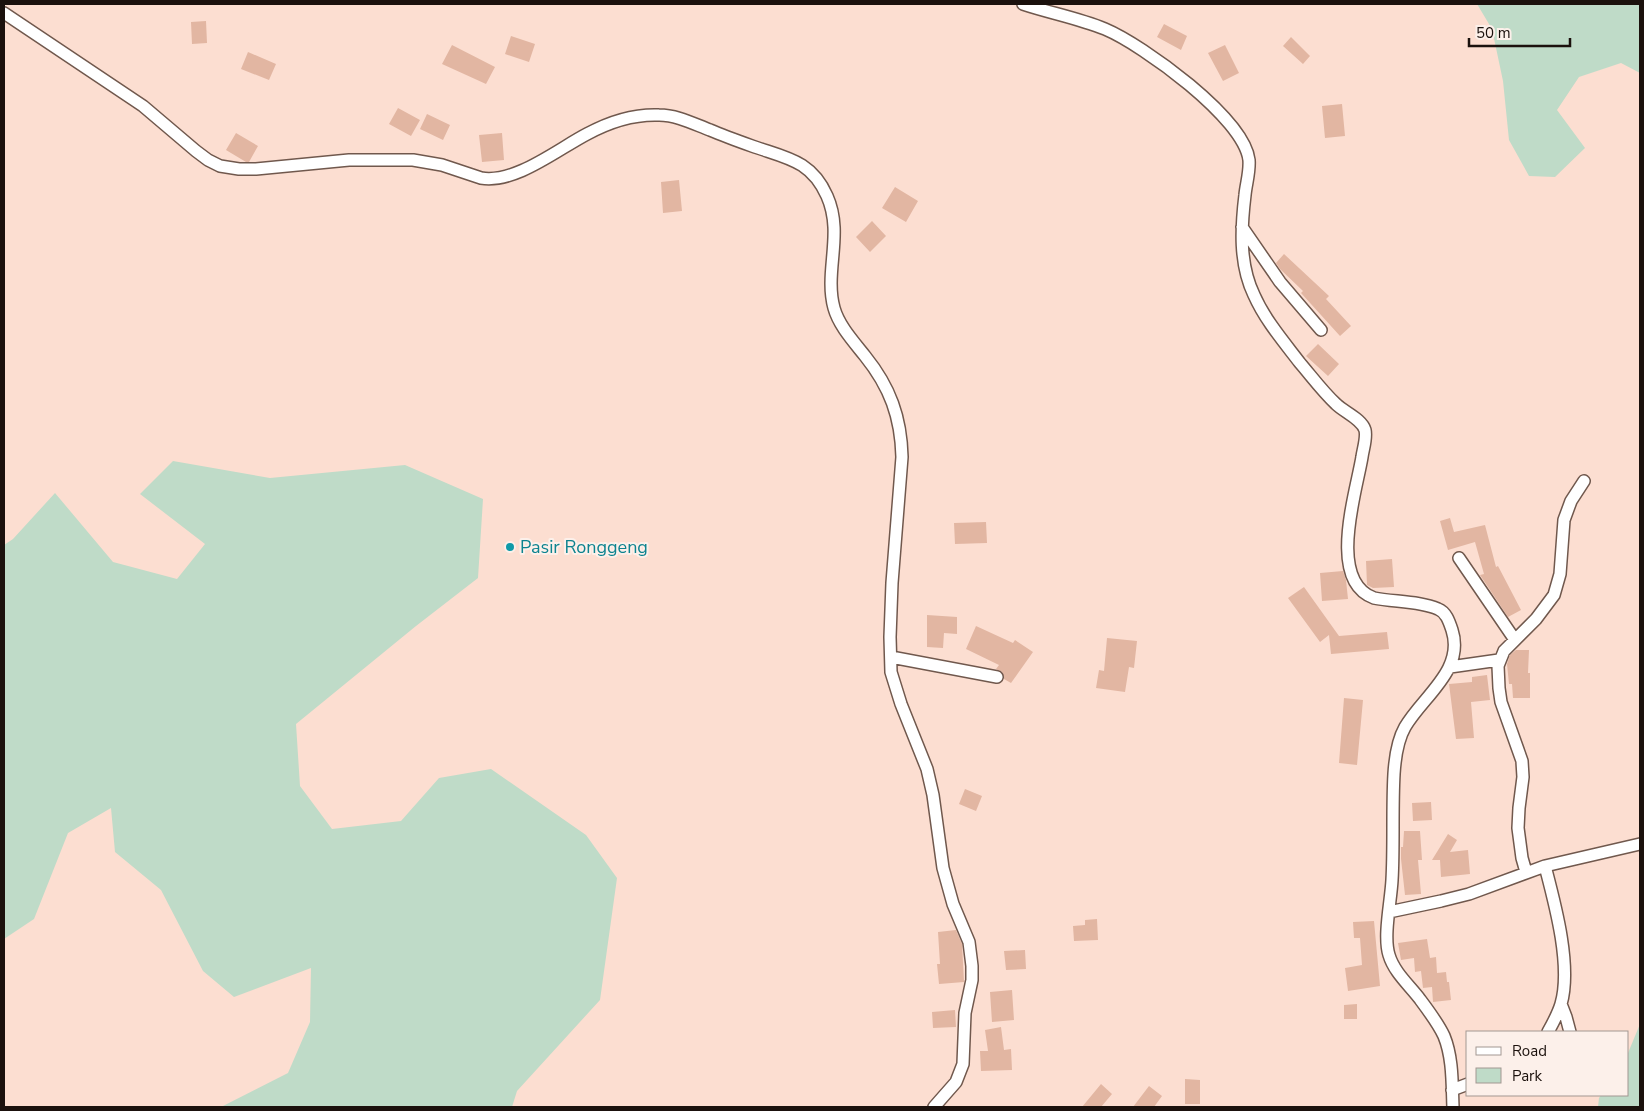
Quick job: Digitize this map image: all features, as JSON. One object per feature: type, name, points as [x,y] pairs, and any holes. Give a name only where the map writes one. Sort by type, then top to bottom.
[{"type":"street","points":[[1022,4],[1106,30],[1150,55],[1216,109],[1238,135],[1246,148],[1248,157],[1249,169],[1242,227],[1244,263],[1254,295],[1268,319],[1326,395],[1361,423],[1365,430],[1348,536],[1349,560],[1356,582],[1363,592],[1374,598],[1432,607],[1444,613],[1450,622],[1455,639],[1450,667],[1407,724],[1397,751],[1394,776],[1394,850],[1388,929],[1390,956],[1398,972],[1435,1020],[1444,1037],[1450,1061],[1453,1107]]},
{"type":"street","points":[[4,13],[143,106],[208,160],[229,168],[275,168],[349,160],[395,159],[427,162],[481,178],[499,179],[518,172],[606,125],[639,116],[660,114],[669,115],[728,138],[782,155],[802,164],[818,179],[828,197],[836,232],[832,296],[835,311],[851,338],[880,376],[894,404],[900,430],[902,456],[892,583],[891,672],[895,688],[927,769],[933,795],[943,868],[954,904],[969,942],[972,956],[972,980],[965,1013],[963,1064],[956,1082],[934,1107]]},
{"type":"street","points":[[1242,227],[1280,282],[1321,330]]},
{"type":"street","points":[[1526,872],[1518,828],[1523,777],[1522,761],[1501,702],[1498,676],[1499,660],[1504,651],[1536,620],[1557,588],[1560,574],[1564,520],[1571,501],[1584,480]]},
{"type":"street","points":[[1459,558],[1515,640]]},
{"type":"street","points":[[891,657],[997,677]]},
{"type":"street","points":[[1450,667],[1499,660]]},
{"type":"street","points":[[1390,912],[1469,894],[1545,866],[1640,844]]},
{"type":"street","points":[[1545,866],[1559,927],[1564,966],[1561,1004],[1549,1031]]},
{"type":"street","points":[[1561,1004],[1570,1031]]},
{"type":"street","points":[[1452,1090],[1466,1085]]},
{"type":"green space","points":[[1477,4],[1640,4],[1640,73],[1621,63],[1579,77],[1557,110],[1585,148],[1555,177],[1529,176],[1509,140],[1503,81],[1492,29]]},
{"type":"green space","points":[[173,461],[270,478],[405,465],[483,499],[478,578],[296,724],[300,786],[332,829],[401,821],[439,778],[491,769],[586,835],[617,878],[600,1000],[517,1091],[512,1107],[221,1107],[288,1073],[310,1022],[311,968],[234,997],[203,971],[161,890],[115,852],[111,808],[68,833],[34,919],[4,939],[4,545],[13,539],[55,493],[113,562],[177,579],[205,544],[140,494]]},
{"type":"green space","points":[[1640,1024],[1640,1107],[1598,1107],[1600,1096],[1629,1096],[1629,1051]]},
{"type":"building","points":[[206,21],[207,43],[192,44],[191,22]]},
{"type":"building","points":[[1164,24],[1187,36],[1181,50],[1157,37]]},
{"type":"building","points":[[511,36],[535,44],[529,62],[505,54]]},
{"type":"building","points":[[1291,37],[1310,56],[1303,64],[1283,46]]},
{"type":"building","points":[[452,45],[495,67],[486,84],[442,64]]},
{"type":"building","points":[[1225,45],[1239,73],[1223,81],[1208,53]]},
{"type":"building","points":[[248,52],[276,64],[269,80],[241,69]]},
{"type":"building","points":[[1342,104],[1345,136],[1325,138],[1322,106]]},
{"type":"building","points":[[398,108],[420,120],[411,136],[389,124]]},
{"type":"building","points":[[427,114],[450,125],[443,140],[420,129]]},
{"type":"building","points":[[236,133],[258,146],[249,162],[226,150]]},
{"type":"building","points":[[502,133],[504,160],[482,162],[479,135]]},
{"type":"building","points":[[679,180],[682,211],[663,213],[661,182]]},
{"type":"building","points":[[895,187],[918,201],[906,222],[882,208]]},
{"type":"building","points":[[872,221],[886,236],[870,252],[856,237]]},
{"type":"building","points":[[1284,254],[1329,296],[1326,299],[1351,326],[1340,336],[1301,293],[1303,291],[1280,269],[1276,263]]},
{"type":"building","points":[[1318,344],[1339,364],[1328,376],[1306,356]]},
{"type":"building","points":[[1450,518],[1454,532],[1485,525],[1496,567],[1498,566],[1521,610],[1508,617],[1480,575],[1484,574],[1475,542],[1448,550],[1440,521]]},
{"type":"building","points":[[986,522],[987,543],[955,544],[954,523]]},
{"type":"building","points":[[1392,559],[1394,587],[1373,588],[1367,585],[1366,561]]},
{"type":"building","points":[[1343,571],[1348,599],[1322,601],[1320,573]]},
{"type":"building","points":[[1304,587],[1339,636],[1387,632],[1389,649],[1331,654],[1329,635],[1320,642],[1288,598]]},
{"type":"building","points":[[927,615],[957,617],[957,634],[944,633],[943,648],[927,647]]},
{"type":"building","points":[[976,626],[1013,643],[1015,640],[1033,652],[1011,683],[1004,679],[1002,672],[996,669],[999,665],[966,649]]},
{"type":"building","points":[[1107,638],[1137,641],[1134,668],[1129,667],[1125,692],[1096,688],[1099,670],[1104,671]]},
{"type":"building","points":[[1516,650],[1529,650],[1530,698],[1513,698],[1512,684],[1509,684],[1507,664],[1510,655]]},
{"type":"building","points":[[1487,675],[1490,700],[1471,702],[1474,738],[1456,739],[1449,684],[1472,682],[1472,677]]},
{"type":"building","points":[[1344,698],[1363,700],[1357,765],[1339,763]]},
{"type":"building","points":[[965,789],[982,796],[976,811],[959,804]]},
{"type":"building","points":[[1431,802],[1432,820],[1413,821],[1412,803]]},
{"type":"building","points":[[1404,831],[1420,831],[1422,860],[1418,860],[1421,894],[1405,895],[1401,859]]},
{"type":"building","points":[[1448,834],[1457,840],[1450,852],[1468,850],[1470,874],[1441,877],[1440,860],[1432,860]]},
{"type":"building","points":[[1097,919],[1098,940],[1074,941],[1073,926],[1085,925],[1085,920]]},
{"type":"building","points":[[1374,921],[1380,986],[1348,991],[1345,968],[1362,965],[1360,938],[1354,938],[1353,922]]},
{"type":"building","points":[[956,930],[962,944],[964,982],[939,984],[937,964],[940,964],[938,932]]},
{"type":"building","points":[[1427,939],[1430,958],[1436,957],[1437,973],[1446,972],[1451,1000],[1433,1002],[1432,987],[1423,988],[1421,971],[1415,972],[1414,958],[1401,960],[1398,943]]},
{"type":"building","points":[[1025,950],[1026,969],[1006,970],[1004,951]]},
{"type":"building","points":[[1012,990],[1014,1020],[992,1022],[990,992]]},
{"type":"building","points":[[1357,1004],[1357,1019],[1344,1019],[1344,1005]]},
{"type":"building","points":[[955,1010],[956,1027],[933,1028],[932,1012]]},
{"type":"building","points":[[1001,1027],[1004,1050],[1011,1049],[1012,1070],[981,1071],[980,1051],[988,1051],[985,1030]]},
{"type":"building","points":[[1185,1079],[1200,1080],[1200,1104],[1185,1104]]},
{"type":"building","points":[[1101,1084],[1112,1094],[1101,1107],[1082,1107]]},
{"type":"building","points":[[1149,1086],[1162,1096],[1154,1107],[1133,1107]]},
{"type":"place","name":"Pasir Ronggeng","points":[[510,547]]}]
